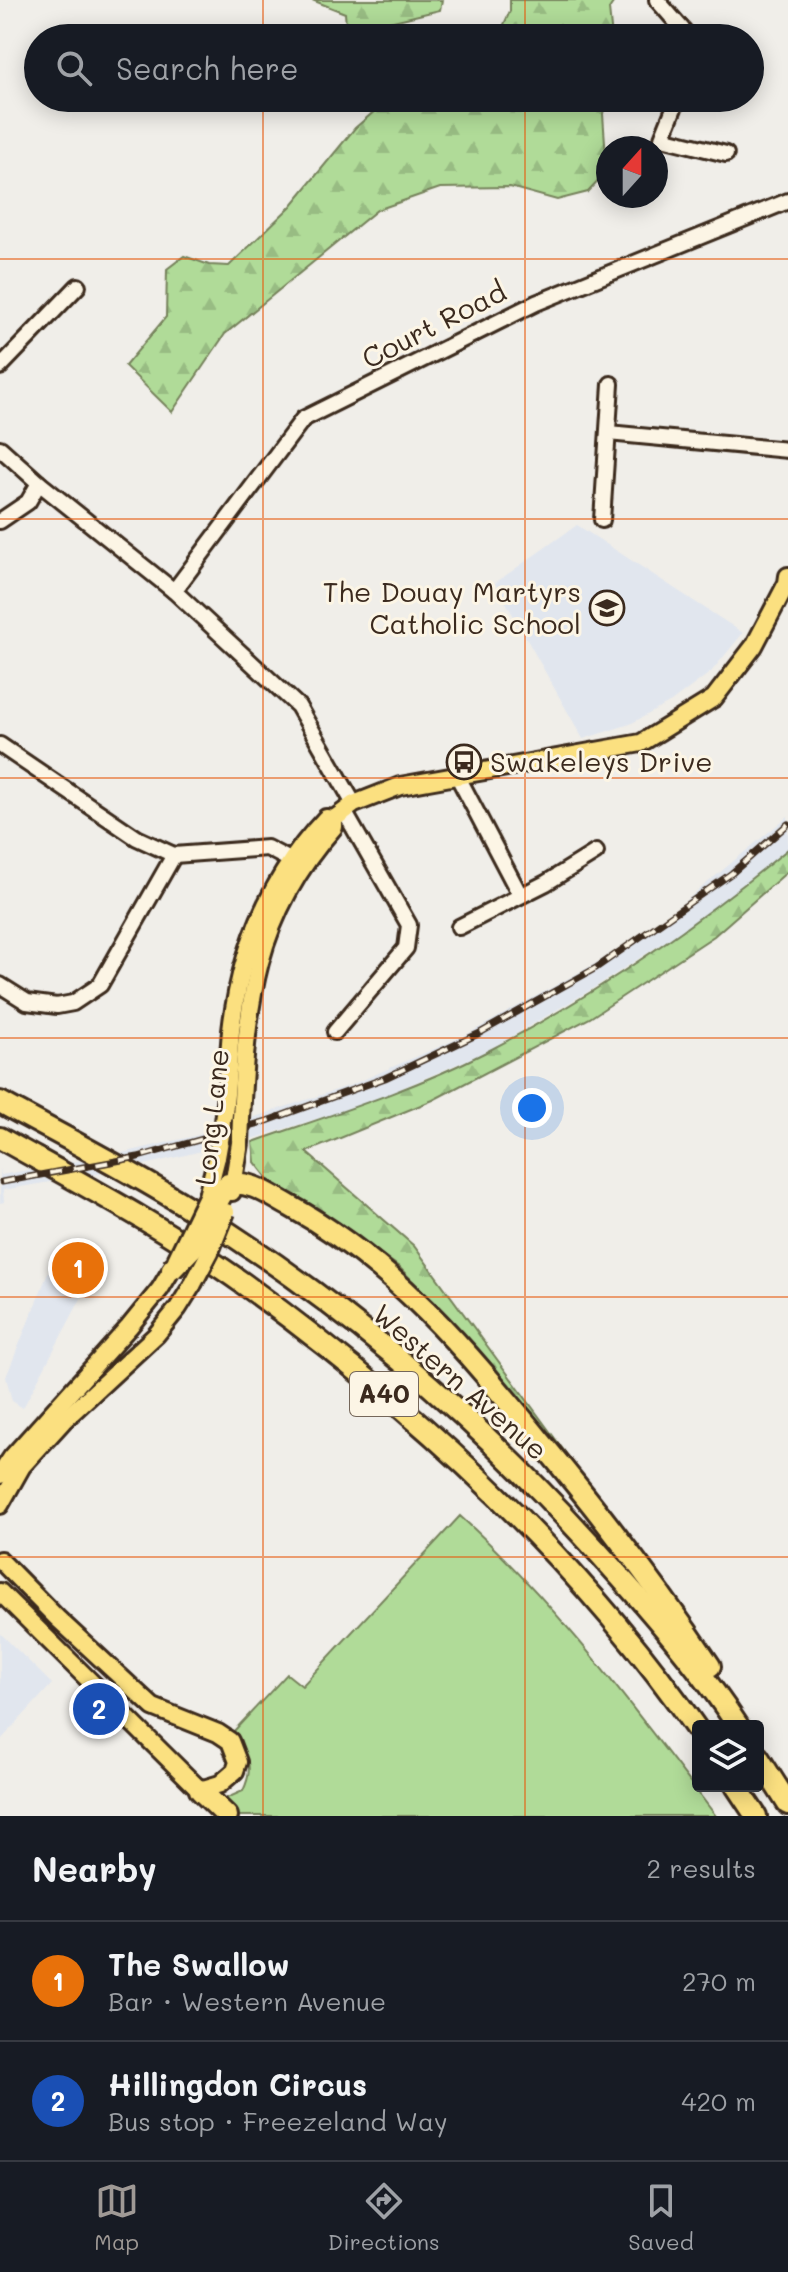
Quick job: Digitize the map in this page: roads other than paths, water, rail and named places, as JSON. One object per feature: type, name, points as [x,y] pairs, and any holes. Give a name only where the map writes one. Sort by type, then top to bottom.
[{"type":"highway","name":"Western Avenue","points":[[0,1102],[213,1224],[315,1295],[424,1382],[568,1519],[686,1654],[734,1720]]},
{"type":"highway","name":"Western Avenue","points":[[0,1138],[139,1217],[242,1283],[372,1382],[472,1472],[575,1574],[657,1673],[692,1723]]},
{"type":"highway","points":[[172,1269],[197,1243],[224,1188],[235,1183],[255,1187],[333,1231],[391,1276],[432,1314],[478,1365],[602,1517],[656,1586],[745,1720]]},
{"type":"highway","points":[[764,1757],[783,1796]]},
{"type":"highway","points":[[764,1766],[783,1796]]},
{"type":"highway","points":[[200,1790],[227,1816]]},
{"type":"highway","points":[[740,1792],[756,1816]]},
{"type":"main road","name":"Long Lane","points":[[0,1505],[22,1466],[63,1421],[156,1335],[178,1308],[210,1252],[231,1031],[242,971],[266,903],[290,860],[326,818],[400,786],[641,743],[714,698],[754,646],[788,576]]},
{"type":"main road","name":"Long Lane","points":[[235,1183],[240,1151],[248,1017],[266,941],[291,884],[344,811]]},
{"type":"main road","points":[[0,1475],[12,1457],[129,1327],[172,1269]]},
{"type":"main road","points":[[0,1560],[65,1626],[153,1707],[218,1733],[230,1741],[238,1762],[235,1771],[220,1784],[200,1790],[2,1597]]},
{"type":"street","points":[[657,0],[678,24]]},
{"type":"street","points":[[672,112],[662,138],[726,154]]},
{"type":"street","name":"Court Road","points":[[174,591],[303,419],[536,303],[788,201]]},
{"type":"street","points":[[0,367],[78,286]]},
{"type":"street","points":[[602,520],[611,384]]},
{"type":"street","points":[[608,433],[788,450]]},
{"type":"street","points":[[0,448],[174,591],[298,706],[344,811],[409,925],[406,948],[335,1032]]},
{"type":"street","points":[[0,521],[28,502],[39,483]]},
{"type":"street","points":[[0,745],[137,838],[174,855],[267,848],[290,860]]},
{"type":"street","points":[[457,775],[520,895]]},
{"type":"street","points":[[459,927],[546,883],[596,852]]},
{"type":"street","points":[[0,985],[27,1002],[57,1006],[73,1003],[100,985],[174,855]]},
{"type":"railway","points":[[2,1182],[138,1157],[267,1121],[385,1078],[478,1034],[596,968],[732,873],[788,824]]},
{"type":"place","name":"The Douay Martyrs Catholic School","points":[[607,608]]},
{"type":"place","name":"Swakeleys Drive","points":[[464,762]]},
{"type":"place","name":"The Swallow","points":[[78,1268]]},
{"type":"place","name":"Hillingdon Circus","points":[[99,1709]]}]
